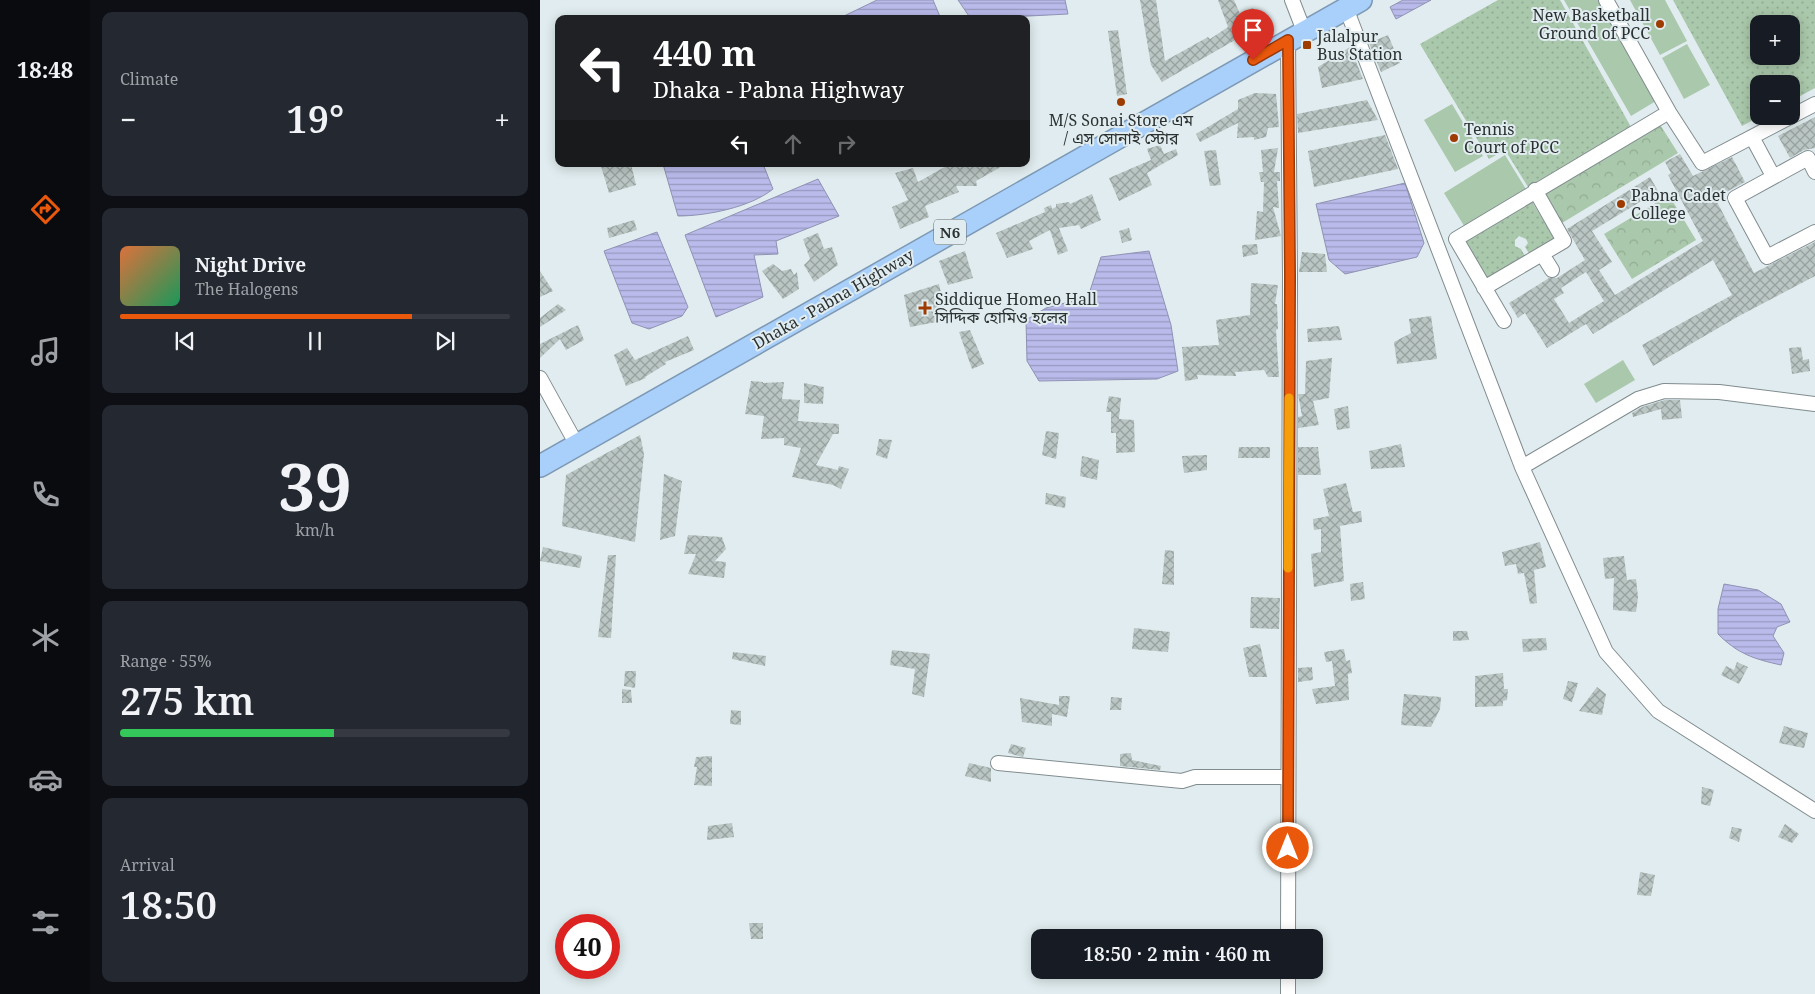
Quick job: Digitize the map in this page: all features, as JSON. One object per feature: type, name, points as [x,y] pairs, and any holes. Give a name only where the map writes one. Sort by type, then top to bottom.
[{"type":"highway","name":"Dhaka - Pabna Highway","points":[[540,466],[1296,35],[1354,4]]},
{"type":"street","points":[[1288,929],[1290,276],[1296,35],[1292,0]]},
{"type":"street","points":[[1606,0],[1670,112],[1702,163],[1815,104]]},
{"type":"street","points":[[1354,4],[1522,467],[1606,652],[1658,711],[1815,811]]},
{"type":"street","points":[[1504,321],[1456,239],[1535,190],[1670,112]]},
{"type":"street","points":[[1752,137],[1773,176]]},
{"type":"street","points":[[1815,172],[1808,158],[1735,198],[1767,257],[1815,232]]},
{"type":"street","points":[[1484,288],[1564,241],[1535,190]]},
{"type":"street","points":[[1542,254],[1552,270]]},
{"type":"street","points":[[540,378],[577,444]]},
{"type":"street","points":[[1522,467],[1638,399],[1664,390],[1719,392],[1815,404]]},
{"type":"street","points":[[998,763],[1182,781],[1195,777],[1288,777]]},
{"type":"street","points":[[1288,979],[1288,994]]},
{"type":"green space","points":[[1498,0],[1560,0],[1631,127],[1528,187],[1505,150],[1489,159],[1420,44]]},
{"type":"green space","points":[[1564,0],[1598,0],[1656,101],[1631,116]]},
{"type":"green space","name":"New Basketball Ground of PCC","points":[[1630,0],[1665,0],[1687,41],[1660,55]]},
{"type":"green space","points":[[1673,0],[1815,0],[1815,88],[1800,96],[1800,75],[1750,75],[1750,122],[1742,126]]},
{"type":"green space","points":[[1687,44],[1710,85],[1684,99],[1662,58]]},
{"type":"green space","name":"Tennis Court of PCC","points":[[1452,104],[1483,156],[1455,172],[1424,120]]},
{"type":"green space","points":[[1659,123],[1678,153],[1562,223],[1544,193]]},
{"type":"green space","points":[[1505,155],[1527,191],[1466,229],[1444,193]]},
{"type":"green space","points":[[1669,195],[1696,240],[1632,279],[1604,234]]},
{"type":"green space","points":[[1531,200],[1555,240],[1530,255],[1525,247],[1528,243],[1526,239],[1519,236],[1515,240],[1515,246],[1521,249],[1526,258],[1488,281],[1464,241]]},
{"type":"green space","points":[[1623,360],[1635,380],[1596,403],[1584,384]]},
{"type":"water","points":[[877,0],[933,0],[939,15],[846,15]]},
{"type":"water","points":[[958,0],[1065,0],[1068,14],[1030,16],[968,15]]},
{"type":"water","points":[[1403,0],[1431,0],[1396,19],[1390,7]]},
{"type":"water","points":[[664,167],[764,167],[773,189],[764,195],[753,201],[728,209],[690,216],[678,216]]},
{"type":"water","points":[[818,179],[839,216],[776,241],[778,254],[754,255],[763,297],[716,317],[685,235]]},
{"type":"water","points":[[1405,183],[1424,243],[1417,257],[1345,274],[1329,260],[1316,204]]},
{"type":"water","points":[[657,232],[688,307],[682,316],[649,329],[632,323],[604,251]]},
{"type":"water","points":[[1149,251],[1171,325],[1178,371],[1157,379],[1039,381],[1027,361],[1026,320],[1046,308],[1088,297],[1101,257]]},
{"type":"water","points":[[1724,584],[1758,590],[1781,604],[1790,622],[1777,627],[1773,636],[1784,653],[1781,665],[1747,655],[1725,641],[1718,634],[1718,609]]},
{"type":"building","points":[[1140,0],[1156,0],[1165,61],[1208,37],[1210,39],[1228,27],[1218,0],[1234,0],[1240,14],[1253,8],[1263,25],[1247,30],[1249,32],[1162,82],[1151,65]]},
{"type":"building","points":[[1118,30],[1127,94],[1117,96],[1108,31]]},
{"type":"building","points":[[1388,35],[1400,63],[1381,72],[1369,43]]},
{"type":"building","points":[[1350,47],[1363,79],[1322,88],[1318,67]]},
{"type":"building","points":[[1255,93],[1276,94],[1279,127],[1268,128],[1266,137],[1254,140],[1254,137],[1237,138],[1238,123],[1200,142],[1196,134],[1238,109],[1238,100]]},
{"type":"building","points":[[1367,100],[1378,120],[1298,133],[1297,114]]},
{"type":"building","points":[[1815,117],[1815,148],[1804,150],[1790,158],[1778,136]]},
{"type":"building","points":[[1385,135],[1398,169],[1314,187],[1308,151]]},
{"type":"building","points":[[1160,145],[1164,154],[1176,149],[1178,155],[1147,173],[1152,185],[1119,201],[1109,178],[1151,160],[1147,149]]},
{"type":"building","points":[[1278,148],[1274,172],[1280,172],[1280,181],[1277,181],[1279,208],[1273,207],[1281,236],[1255,240],[1257,211],[1263,212],[1264,182],[1261,182],[1259,172],[1263,172],[1261,150]]},
{"type":"building","points":[[1216,150],[1221,185],[1210,186],[1204,151]]},
{"type":"building","points":[[1680,154],[1693,176],[1732,157],[1745,182],[1715,198],[1754,273],[1815,242],[1815,276],[1739,316],[1653,366],[1642,345],[1732,295],[1713,260],[1593,334],[1586,324],[1547,348],[1525,313],[1518,318],[1509,303],[1549,278],[1557,278],[1585,260],[1567,229],[1650,177],[1658,191],[1592,231],[1612,262],[1599,270],[1615,295],[1703,241],[1668,175],[1671,173],[1665,162]],"holes":[[[1586,272],[1604,301],[1569,323],[1554,299],[1564,293],[1561,288]]]},
{"type":"building","points":[[601,167],[632,167],[636,185],[609,193]]},
{"type":"building","points":[[945,167],[1001,167],[976,181],[977,186],[956,186],[959,192],[925,206],[929,217],[900,229],[892,207],[908,200],[895,173],[913,168],[918,182]]},
{"type":"building","points":[[1092,194],[1101,220],[1081,229],[1079,225],[1059,228],[1068,251],[1058,255],[1050,230],[1029,241],[1033,249],[1007,258],[996,233],[1045,212],[1044,208],[1051,205],[1052,209],[1056,207],[1056,204],[1069,202],[1070,204]]},
{"type":"building","points":[[634,220],[637,230],[609,238],[607,228]]},
{"type":"building","points":[[1129,228],[1132,240],[1122,243],[1119,231]]},
{"type":"building","points":[[818,233],[824,249],[832,247],[838,265],[814,282],[804,265],[810,259],[803,239]]},
{"type":"building","points":[[1257,244],[1258,254],[1243,257],[1242,245]]},
{"type":"building","points":[[965,251],[973,278],[948,285],[939,261]]},
{"type":"building","points":[[1302,252],[1325,254],[1327,272],[1299,272]]},
{"type":"building","points":[[773,264],[782,271],[791,269],[794,275],[797,272],[799,289],[783,299],[762,271]]},
{"type":"building","points":[[540,271],[553,291],[540,297]]},
{"type":"building","points":[[1251,283],[1278,285],[1275,304],[1277,304],[1278,329],[1276,330],[1279,377],[1268,377],[1264,370],[1235,372],[1236,376],[1197,375],[1198,379],[1185,381],[1182,347],[1219,345],[1216,320],[1250,315]]},
{"type":"building","name":"Siddique Homeo Hall সিদ্দিক হোমিও হলের","points":[[939,284],[947,320],[910,327],[904,295]]},
{"type":"building","points":[[558,304],[566,310],[540,327],[540,318]]},
{"type":"building","points":[[1431,316],[1437,359],[1397,364],[1394,342],[1411,333],[1409,319]]},
{"type":"building","points":[[578,325],[584,340],[566,350],[560,339],[540,358],[540,344]]},
{"type":"building","points":[[1339,326],[1342,340],[1308,342],[1307,329]]},
{"type":"building","points":[[970,330],[984,364],[972,369],[959,332]]},
{"type":"building","points":[[688,336],[694,350],[665,362],[666,364],[646,378],[626,386],[614,355],[627,348],[635,360]]},
{"type":"building","points":[[1801,347],[1803,360],[1809,359],[1810,371],[1792,374],[1789,348]]},
{"type":"building","points":[[1332,358],[1329,398],[1313,401],[1319,425],[1298,428],[1298,417],[1302,416],[1298,394],[1305,394],[1306,361]]},
{"type":"building","points":[[751,381],[763,383],[784,382],[782,399],[800,400],[798,421],[839,424],[839,434],[833,434],[816,465],[838,470],[839,466],[849,469],[841,489],[833,485],[792,477],[801,448],[784,445],[784,438],[761,439],[764,416],[745,414]]},
{"type":"building","points":[[804,383],[824,387],[823,404],[804,403]]},
{"type":"building","points":[[1109,396],[1121,398],[1119,419],[1134,420],[1135,452],[1116,453],[1116,433],[1111,433],[1111,412],[1106,412]]},
{"type":"building","points":[[1665,400],[1680,400],[1682,418],[1662,420],[1661,409],[1633,417],[1632,413],[1642,407]]},
{"type":"building","points":[[1348,406],[1350,428],[1337,430],[1334,409]]},
{"type":"building","points":[[1046,431],[1059,433],[1056,459],[1042,455]]},
{"type":"building","points":[[640,435],[644,454],[635,542],[562,526],[566,475]]},
{"type":"building","points":[[879,439],[892,440],[887,459],[876,455]]},
{"type":"building","points":[[1401,444],[1405,467],[1371,469],[1369,451]]},
{"type":"building","points":[[1239,447],[1270,447],[1270,458],[1238,458]]},
{"type":"building","points":[[1298,447],[1318,447],[1321,475],[1298,475]]},
{"type":"building","points":[[1207,455],[1207,470],[1184,473],[1182,456]]},
{"type":"building","points":[[1082,456],[1099,460],[1097,480],[1080,476]]},
{"type":"building","points":[[664,474],[682,481],[675,536],[660,540]]},
{"type":"building","points":[[1346,483],[1353,512],[1361,511],[1362,522],[1340,526],[1344,581],[1314,587],[1311,554],[1321,552],[1321,529],[1314,530],[1313,519],[1329,516],[1323,489]]},
{"type":"building","points":[[1046,493],[1066,497],[1065,508],[1045,504]]},
{"type":"building","points":[[688,535],[722,537],[726,549],[715,561],[726,562],[724,578],[688,574],[696,554],[684,554]]},
{"type":"building","points":[[1540,542],[1546,567],[1534,570],[1537,603],[1530,604],[1524,573],[1518,574],[1516,564],[1505,566],[1502,552]]},
{"type":"building","points":[[543,547],[582,556],[580,568],[540,561]]},
{"type":"building","points":[[1165,550],[1174,551],[1174,585],[1162,584]]},
{"type":"building","points":[[608,555],[616,555],[611,638],[598,637]]},
{"type":"building","points":[[1624,556],[1627,580],[1636,579],[1638,597],[1636,612],[1613,610],[1614,578],[1605,579],[1603,558]]},
{"type":"building","points":[[1363,582],[1365,599],[1351,601],[1350,584]]},
{"type":"building","points":[[1251,597],[1280,598],[1279,629],[1250,628]]},
{"type":"building","points":[[1134,628],[1170,632],[1168,652],[1132,649]]},
{"type":"building","points":[[1453,631],[1467,631],[1469,640],[1453,641]]},
{"type":"building","points":[[1546,638],[1547,650],[1523,652],[1522,639]]},
{"type":"building","points":[[1260,644],[1267,677],[1249,677],[1243,648]]},
{"type":"building","points":[[1344,649],[1346,661],[1350,660],[1352,673],[1348,674],[1349,700],[1316,704],[1312,689],[1335,686],[1332,661],[1326,662],[1324,652]]},
{"type":"building","points":[[892,650],[930,654],[924,697],[912,694],[915,669],[890,665]]},
{"type":"building","points":[[733,652],[766,656],[765,666],[732,659]]},
{"type":"building","points":[[1737,662],[1748,667],[1739,684],[1721,675],[1726,666],[1734,670]]},
{"type":"building","points":[[1312,667],[1313,680],[1298,682],[1298,668]]},
{"type":"building","points":[[625,671],[636,671],[635,688],[624,686]]},
{"type":"building","points":[[1503,673],[1504,689],[1508,689],[1507,700],[1503,701],[1503,706],[1475,707],[1475,676]]},
{"type":"building","points":[[1568,681],[1578,683],[1572,702],[1563,699]]},
{"type":"building","points":[[1597,687],[1606,694],[1602,715],[1579,711]]},
{"type":"building","points":[[622,689],[631,690],[632,703],[622,703]]},
{"type":"building","points":[[1404,694],[1441,697],[1440,709],[1431,727],[1401,725]]},
{"type":"building","points":[[1059,696],[1070,696],[1067,717],[1052,714],[1052,726],[1022,722],[1020,698],[1059,705]]},
{"type":"building","points":[[1111,697],[1122,698],[1121,710],[1110,710]]},
{"type":"building","points":[[731,710],[741,711],[741,725],[730,724]]},
{"type":"building","points":[[1784,726],[1808,733],[1804,748],[1779,743]]},
{"type":"building","points":[[1011,744],[1026,748],[1023,757],[1008,753]]},
{"type":"building","points":[[1131,753],[1132,760],[1161,766],[1160,770],[1120,766],[1120,754]]},
{"type":"building","points":[[712,756],[712,786],[694,785],[697,767],[694,767],[696,757]]},
{"type":"building","points":[[969,763],[991,768],[991,782],[965,776]]},
{"type":"building","points":[[1702,787],[1714,790],[1710,806],[1701,804]]},
{"type":"building","points":[[732,823],[734,837],[707,840],[708,826]]},
{"type":"building","points":[[1785,824],[1799,834],[1792,843],[1778,837]]},
{"type":"building","points":[[1732,827],[1742,829],[1739,842],[1729,838]]},
{"type":"building","points":[[1640,872],[1655,875],[1651,896],[1637,895]]},
{"type":"building","points":[[749,923],[763,923],[763,939],[751,939]]},
{"type":"slow traffic","points":[[1288,568],[1289,398]]},
{"type":"place","name":"New Basketball Ground of PCC","points":[[1660,24]]},
{"type":"place","name":"Jalalpur Bus Station","points":[[1307,45]]},
{"type":"place","name":"M/S Sonai Store এম / এস সোনাই স্টোর","points":[[1121,102]]},
{"type":"place","name":"Tennis Court of PCC","points":[[1454,138]]},
{"type":"place","name":"Pabna Cadet College","points":[[1621,204]]},
{"type":"place","name":"Siddique Homeo Hall সিদ্দিক হোমিও হলের","points":[[925,308]]},
{"type":"route","points":[[1253,60],[1288,40],[1290,276],[1288,848]]}]
